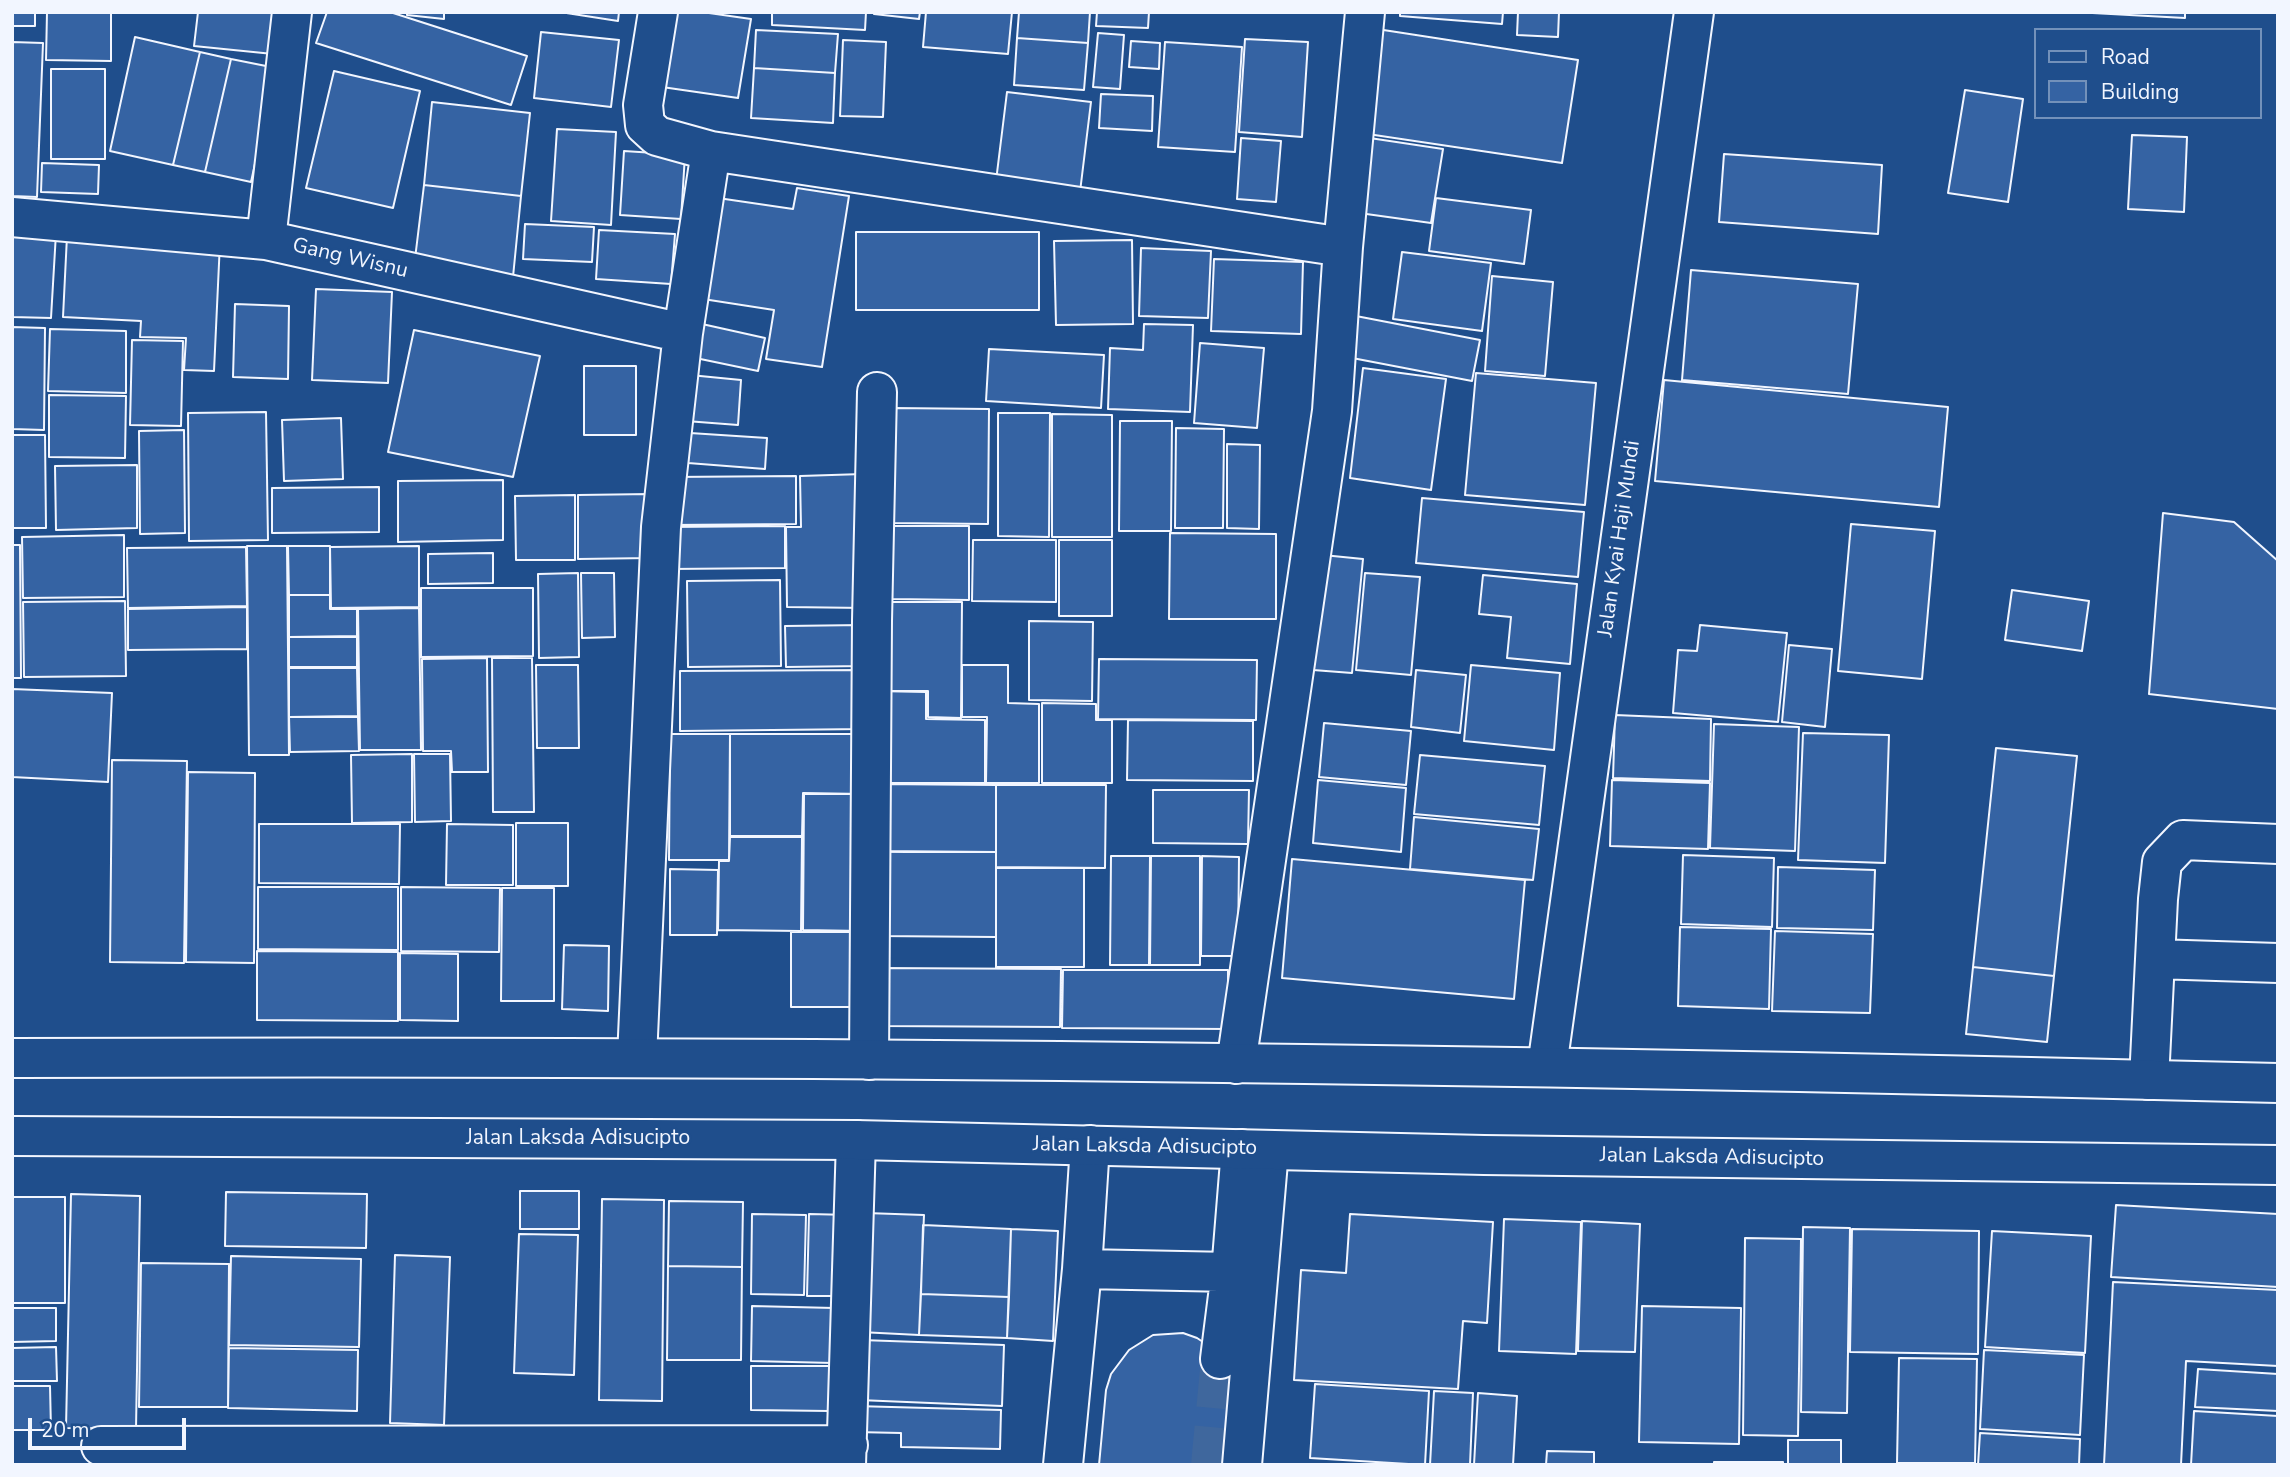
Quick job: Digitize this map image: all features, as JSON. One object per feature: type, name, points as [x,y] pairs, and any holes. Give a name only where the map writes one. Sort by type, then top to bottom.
[{"type":"main road","points":[[266,240],[292,12]]},
{"type":"main road","points":[[658,12],[643,105],[645,125],[657,136],[711,150],[1343,247]]},
{"type":"main road","points":[[1236,1064],[1332,411],[1343,247],[1366,12]]},
{"type":"main road","name":"Jalan Kyai Haji Muhdi","points":[[1546,1067],[1694,12]]},
{"type":"main road","points":[[637,1058],[661,527],[683,333],[711,150]]},
{"type":"main road","name":"Gang Wisnu","points":[[12,217],[266,240],[683,333]]},
{"type":"main road","points":[[869,1060],[877,392]]},
{"type":"main road","points":[[2149,1080],[2162,862],[2183,840],[2278,844]]},
{"type":"main road","points":[[2155,959],[2278,963]]},
{"type":"main road","points":[[12,1058],[637,1058],[1546,1067],[2278,1083]]},
{"type":"main road","name":"Jalan Laksda Adisucipto","points":[[12,1136],[856,1140],[1484,1155],[2278,1165]]},
{"type":"main road","points":[[101,1446],[847,1455],[856,1140]]},
{"type":"main road","points":[[1063,1465],[1082,1269],[1090,1145]]},
{"type":"main road","points":[[1220,1359],[1231,1272],[1255,1149]]},
{"type":"main road","points":[[1242,1465],[1255,1149]]},
{"type":"main road","points":[[1082,1269],[1231,1272]]},
{"type":"building","points":[[12,12],[35,12],[35,26],[12,26]]},
{"type":"building","points":[[47,12],[111,12],[111,61],[46,60]]},
{"type":"building","points":[[198,12],[278,12],[273,54],[194,46]]},
{"type":"building","points":[[327,12],[390,12],[527,56],[511,105],[316,43]]},
{"type":"building","points":[[407,12],[444,12],[444,19],[407,15]]},
{"type":"building","points":[[560,12],[619,12],[618,21]]},
{"type":"building","points":[[672,12],[702,12],[751,19],[738,98],[662,87]]},
{"type":"building","points":[[772,12],[866,12],[865,30],[772,25]]},
{"type":"building","points":[[920,12],[919,19],[874,14]]},
{"type":"building","points":[[926,12],[1012,12],[1008,54],[923,47]]},
{"type":"building","points":[[1019,12],[1090,12],[1088,43],[1017,38]]},
{"type":"building","points":[[1097,12],[1149,12],[1148,28],[1096,26]]},
{"type":"building","points":[[1400,12],[1503,12],[1502,24],[1400,16]]},
{"type":"building","points":[[1518,12],[1559,12],[1558,37],[1517,35]]},
{"type":"building","points":[[2074,12],[2185,12],[2185,18]]},
{"type":"building","points":[[1377,29],[1578,60],[1562,163],[1361,133]]},
{"type":"building","points":[[756,30],[838,34],[835,73],[754,68]]},
{"type":"building","points":[[541,32],[619,40],[611,107],[534,98]]},
{"type":"building","points":[[1098,33],[1124,35],[1120,89],[1093,87]]},
{"type":"building","points":[[135,37],[200,52],[173,165],[110,151]]},
{"type":"building","points":[[1017,38],[1088,43],[1084,90],[1014,85]]},
{"type":"building","points":[[1245,39],[1308,42],[1302,137],[1239,132]]},
{"type":"building","points":[[843,40],[886,42],[883,117],[840,116]]},
{"type":"building","points":[[1131,41],[1160,43],[1159,69],[1129,67]]},
{"type":"building","points":[[12,42],[43,43],[37,197],[12,196]]},
{"type":"building","points":[[1165,42],[1242,47],[1235,152],[1158,147]]},
{"type":"building","points":[[200,52],[231,59],[205,172],[173,165]]},
{"type":"building","points":[[231,59],[276,68],[251,182],[205,172]]},
{"type":"building","points":[[754,68],[835,73],[833,123],[751,118]]},
{"type":"building","points":[[51,69],[105,69],[105,159],[51,159]]},
{"type":"building","points":[[334,71],[420,91],[393,208],[306,188]]},
{"type":"building","points":[[1965,90],[2023,99],[2008,202],[1948,193]]},
{"type":"building","points":[[1007,92],[1091,102],[1080,192],[996,181]]},
{"type":"building","points":[[1101,94],[1153,96],[1152,131],[1099,128]]},
{"type":"building","points":[[432,102],[530,113],[521,196],[424,185]]},
{"type":"building","points":[[557,129],[616,132],[611,225],[551,221]]},
{"type":"building","points":[[2132,135],[2187,137],[2184,212],[2128,209]]},
{"type":"building","points":[[1363,137],[1443,149],[1431,223],[1352,212]]},
{"type":"building","points":[[1241,138],[1281,141],[1276,202],[1237,199]]},
{"type":"building","points":[[624,151],[685,155],[681,219],[620,215]]},
{"type":"building","points":[[1724,154],[1882,165],[1878,234],[1719,222]]},
{"type":"building","points":[[42,163],[99,165],[98,194],[41,192]]},
{"type":"building","points":[[424,185],[521,196],[513,277],[414,267]]},
{"type":"building","points":[[797,188],[849,196],[822,367],[766,359],[774,310],[703,299],[718,198],[793,209]]},
{"type":"building","points":[[1436,198],[1531,210],[1524,264],[1429,251]]},
{"type":"building","points":[[525,224],[594,227],[592,262],[523,259]]},
{"type":"building","points":[[12,230],[56,233],[51,318],[12,317]]},
{"type":"building","points":[[599,230],[675,234],[671,284],[596,279]]},
{"type":"building","points":[[856,232],[1039,232],[1039,310],[856,310]]},
{"type":"building","points":[[67,236],[220,242],[214,371],[184,370],[186,338],[140,337],[141,321],[63,317]]},
{"type":"building","points":[[1132,240],[1133,324],[1056,325],[1054,241]]},
{"type":"building","points":[[1141,248],[1211,251],[1208,318],[1139,316]]},
{"type":"building","points":[[1402,252],[1491,263],[1482,331],[1393,319]]},
{"type":"building","points":[[1214,259],[1303,262],[1301,334],[1211,331]]},
{"type":"building","points":[[1691,270],[1858,284],[1848,394],[1682,380]]},
{"type":"building","points":[[1492,276],[1553,282],[1545,376],[1485,371]]},
{"type":"building","points":[[316,289],[392,292],[388,383],[312,380]]},
{"type":"building","points":[[235,304],[289,306],[288,379],[233,377]]},
{"type":"building","points":[[1356,316],[1480,340],[1472,381],[1347,357]]},
{"type":"building","points":[[693,322],[765,338],[758,371],[686,356]]},
{"type":"building","points":[[1144,324],[1193,325],[1190,412],[1108,409],[1110,348],[1143,350]]},
{"type":"building","points":[[12,327],[45,328],[44,430],[12,429]]},
{"type":"building","points":[[50,329],[126,331],[126,393],[48,391]]},
{"type":"building","points":[[414,330],[540,356],[513,477],[388,452]]},
{"type":"building","points":[[132,340],[183,341],[181,426],[130,425]]},
{"type":"building","points":[[1200,343],[1264,348],[1257,428],[1194,423]]},
{"type":"building","points":[[989,349],[1104,355],[1101,408],[986,401]]},
{"type":"building","points":[[584,366],[636,366],[636,435],[584,435]]},
{"type":"building","points":[[1363,368],[1446,379],[1431,490],[1350,478]]},
{"type":"building","points":[[1476,373],[1596,383],[1585,505],[1465,495]]},
{"type":"building","points":[[690,375],[741,380],[738,425],[686,421]]},
{"type":"building","points":[[1664,380],[1948,407],[1939,507],[1655,481]]},
{"type":"building","points":[[49,395],[126,396],[125,458],[49,457]]},
{"type":"building","points":[[893,408],[989,409],[988,524],[893,523]]},
{"type":"building","points":[[266,412],[268,540],[189,541],[188,413]]},
{"type":"building","points":[[998,413],[1050,413],[1049,537],[998,536]]},
{"type":"building","points":[[1052,414],[1112,415],[1112,537],[1052,537]]},
{"type":"building","points":[[341,418],[343,479],[284,481],[282,420]]},
{"type":"building","points":[[1120,421],[1172,421],[1171,531],[1119,531]]},
{"type":"building","points":[[1176,428],[1224,429],[1223,528],[1175,528]]},
{"type":"building","points":[[184,430],[185,533],[140,534],[139,431]]},
{"type":"building","points":[[690,433],[767,438],[765,469],[688,463]]},
{"type":"building","points":[[12,435],[45,435],[46,528],[12,528]]},
{"type":"building","points":[[1227,444],[1260,445],[1259,529],[1227,528]]},
{"type":"building","points":[[137,465],[137,528],[56,530],[55,466]]},
{"type":"building","points":[[863,474],[865,608],[787,607],[786,527],[801,527],[800,476]]},
{"type":"building","points":[[796,476],[796,524],[670,525],[670,477]]},
{"type":"building","points":[[503,480],[503,540],[398,542],[398,481]]},
{"type":"building","points":[[379,487],[379,532],[272,533],[272,488]]},
{"type":"building","points":[[651,494],[651,558],[578,559],[578,495]]},
{"type":"building","points":[[575,495],[575,560],[516,560],[515,496]]},
{"type":"building","points":[[1422,498],[1584,512],[1578,577],[1416,563]]},
{"type":"building","points":[[2163,513],[2234,522],[2278,561],[2278,709],[2149,694]]},
{"type":"building","points":[[1851,524],[1935,531],[1922,679],[1838,671]]},
{"type":"building","points":[[785,526],[785,568],[669,569],[669,527]]},
{"type":"building","points":[[892,526],[969,526],[969,600],[891,599]]},
{"type":"building","points":[[1170,533],[1276,534],[1276,619],[1169,619]]},
{"type":"building","points":[[124,535],[124,597],[23,598],[22,537]]},
{"type":"building","points":[[973,540],[1056,540],[1056,602],[972,601]]},
{"type":"building","points":[[1059,540],[1112,540],[1112,616],[1059,616]]},
{"type":"building","points":[[12,545],[20,545],[21,678],[12,678]]},
{"type":"building","points":[[247,546],[287,546],[289,755],[249,755]]},
{"type":"building","points":[[288,546],[330,546],[330,595],[289,595]]},
{"type":"building","points":[[419,546],[419,607],[331,608],[330,547]]},
{"type":"building","points":[[246,547],[247,606],[128,608],[127,548]]},
{"type":"building","points":[[493,553],[493,583],[428,584],[428,554]]},
{"type":"building","points":[[1323,555],[1363,559],[1352,673],[1313,670]]},
{"type":"building","points":[[578,573],[579,657],[539,658],[538,574]]},
{"type":"building","points":[[581,573],[614,573],[615,637],[582,638]]},
{"type":"building","points":[[1365,573],[1420,577],[1411,675],[1356,670]]},
{"type":"building","points":[[1483,575],[1577,584],[1570,664],[1507,658],[1511,617],[1479,614]]},
{"type":"building","points":[[780,580],[781,666],[688,667],[687,581]]},
{"type":"building","points":[[421,588],[533,588],[533,656],[421,657]]},
{"type":"building","points":[[2012,590],[2089,601],[2082,651],[2005,640]]},
{"type":"building","points":[[289,595],[330,595],[330,609],[357,609],[357,636],[289,637]]},
{"type":"building","points":[[125,601],[126,676],[24,677],[23,602]]},
{"type":"building","points":[[876,602],[962,602],[961,718],[928,717],[928,691],[876,691]]},
{"type":"building","points":[[247,607],[247,649],[128,650],[128,609]]},
{"type":"building","points":[[419,608],[421,750],[360,750],[358,609]]},
{"type":"building","points":[[1029,621],[1093,622],[1092,701],[1029,700]]},
{"type":"building","points":[[863,625],[863,666],[786,667],[785,626]]},
{"type":"building","points":[[1700,625],[1787,633],[1778,722],[1673,713],[1678,650],[1697,651]]},
{"type":"building","points":[[289,637],[357,637],[357,667],[289,667]]},
{"type":"building","points":[[1789,645],[1832,649],[1825,727],[1782,722]]},
{"type":"building","points":[[487,658],[488,772],[452,772],[451,751],[423,751],[422,659]]},
{"type":"building","points":[[492,658],[532,658],[534,812],[493,812]]},
{"type":"building","points":[[1099,659],[1257,660],[1256,720],[1098,719]]},
{"type":"building","points":[[536,665],[578,665],[579,748],[537,748]]},
{"type":"building","points":[[962,665],[1008,665],[1008,703],[1039,704],[1039,783],[986,783],[987,717],[962,717]]},
{"type":"building","points":[[1471,665],[1560,673],[1554,750],[1464,741]]},
{"type":"building","points":[[289,668],[357,668],[358,716],[289,717]]},
{"type":"building","points":[[864,670],[865,729],[680,731],[680,671]]},
{"type":"building","points":[[1416,670],[1466,675],[1460,733],[1411,727]]},
{"type":"building","points":[[12,689],[112,693],[108,782],[12,777]]},
{"type":"building","points":[[876,691],[926,692],[926,719],[985,720],[985,783],[876,783]]},
{"type":"building","points":[[1042,703],[1096,704],[1096,720],[1112,720],[1112,783],[1042,783]]},
{"type":"building","points":[[1615,715],[1711,719],[1710,781],[1613,778]]},
{"type":"building","points":[[289,717],[358,717],[359,751],[290,752]]},
{"type":"building","points":[[1128,720],[1253,721],[1253,781],[1127,780]]},
{"type":"building","points":[[1324,723],[1411,731],[1406,785],[1319,777]]},
{"type":"building","points":[[1714,724],[1799,727],[1795,851],[1710,848]]},
{"type":"building","points":[[1803,733],[1889,735],[1885,863],[1798,860]]},
{"type":"building","points":[[670,734],[730,734],[729,860],[669,860]]},
{"type":"building","points":[[730,734],[863,734],[863,794],[803,793],[802,836],[730,836]]},
{"type":"building","points":[[1996,748],[2077,756],[2054,976],[1973,967]]},
{"type":"building","points":[[412,754],[412,822],[352,823],[351,755]]},
{"type":"building","points":[[414,754],[450,754],[451,821],[415,822]]},
{"type":"building","points":[[1420,755],[1545,766],[1539,825],[1414,814]]},
{"type":"building","points":[[112,760],[187,761],[184,963],[110,962]]},
{"type":"building","points":[[188,772],[255,773],[254,963],[186,962]]},
{"type":"building","points":[[1318,780],[1406,788],[1401,852],[1313,843]]},
{"type":"building","points":[[1612,780],[1710,783],[1708,849],[1610,846]]},
{"type":"building","points":[[877,784],[996,785],[996,852],[877,851]]},
{"type":"building","points":[[996,785],[1106,785],[1105,868],[996,867]]},
{"type":"building","points":[[1153,790],[1249,790],[1248,844],[1153,843]]},
{"type":"building","points":[[804,794],[863,794],[862,931],[803,930]]},
{"type":"building","points":[[1414,817],[1539,829],[1533,880],[1410,869]]},
{"type":"building","points":[[516,823],[568,823],[568,886],[516,886]]},
{"type":"building","points":[[259,824],[400,824],[399,884],[259,883]]},
{"type":"building","points":[[447,824],[513,825],[513,885],[446,885]]},
{"type":"building","points":[[730,837],[802,837],[801,931],[718,930],[719,861],[729,861]]},
{"type":"building","points":[[878,852],[996,852],[996,937],[878,936]]},
{"type":"building","points":[[1683,855],[1774,858],[1772,927],[1681,924]]},
{"type":"building","points":[[1111,856],[1150,856],[1149,965],[1110,965]]},
{"type":"building","points":[[1151,856],[1200,856],[1200,965],[1150,965]]},
{"type":"building","points":[[1202,856],[1239,857],[1238,956],[1201,956]]},
{"type":"building","points":[[1292,859],[1525,880],[1514,999],[1282,978]]},
{"type":"building","points":[[1778,867],[1875,870],[1873,930],[1777,928]]},
{"type":"building","points":[[996,868],[1084,868],[1084,967],[996,967]]},
{"type":"building","points":[[670,869],[718,870],[717,935],[670,935]]},
{"type":"building","points":[[258,887],[398,887],[398,950],[258,949]]},
{"type":"building","points":[[401,887],[500,888],[499,952],[401,951]]},
{"type":"building","points":[[502,888],[554,888],[554,1001],[501,1001]]},
{"type":"building","points":[[1680,927],[1771,929],[1769,1009],[1678,1006]]},
{"type":"building","points":[[1775,931],[1873,934],[1870,1013],[1772,1011]]},
{"type":"building","points":[[791,932],[862,932],[862,1007],[791,1007]]},
{"type":"building","points":[[564,945],[609,946],[608,1011],[562,1009]]},
{"type":"building","points":[[257,951],[398,952],[398,1021],[257,1020]]},
{"type":"building","points":[[400,953],[458,954],[458,1021],[400,1020]]},
{"type":"building","points":[[1973,967],[2054,976],[2047,1042],[1966,1034]]},
{"type":"building","points":[[879,968],[1061,969],[1060,1027],[879,1026]]},
{"type":"building","points":[[1063,970],[1228,970],[1228,1029],[1062,1028]]},
{"type":"building","points":[[520,1191],[579,1191],[579,1229],[520,1229]]},
{"type":"building","points":[[226,1192],[367,1194],[366,1248],[225,1246]]},
{"type":"building","points":[[71,1194],[140,1196],[136,1429],[66,1428]]},
{"type":"building","points":[[12,1197],[65,1197],[65,1303],[12,1303]]},
{"type":"building","points":[[602,1199],[664,1200],[662,1401],[599,1400]]},
{"type":"building","points":[[669,1201],[743,1202],[742,1267],[668,1266]]},
{"type":"building","points":[[2116,1205],[2278,1214],[2278,1287],[2111,1277]]},
{"type":"building","points":[[866,1213],[924,1215],[919,1335],[860,1332]]},
{"type":"building","points":[[752,1214],[806,1215],[804,1295],[751,1294]]},
{"type":"building","points":[[809,1214],[851,1215],[849,1296],[807,1296]]},
{"type":"building","points":[[1350,1214],[1493,1222],[1487,1323],[1463,1321],[1458,1389],[1294,1380],[1301,1270],[1346,1273]]},
{"type":"building","points":[[1504,1219],[1581,1222],[1576,1354],[1499,1351]]},
{"type":"building","points":[[1582,1221],[1640,1224],[1635,1352],[1578,1351]]},
{"type":"building","points":[[923,1225],[1011,1229],[1009,1297],[921,1294]]},
{"type":"building","points":[[1803,1227],[1850,1228],[1847,1413],[1801,1412]]},
{"type":"building","points":[[1011,1229],[1058,1231],[1053,1341],[1007,1338]]},
{"type":"building","points":[[1852,1229],[1979,1231],[1978,1354],[1850,1352]]},
{"type":"building","points":[[1992,1231],[2091,1236],[2085,1353],[1985,1347]]},
{"type":"building","points":[[519,1234],[578,1235],[574,1375],[514,1373]]},
{"type":"building","points":[[1745,1238],[1801,1239],[1798,1436],[1743,1435]]},
{"type":"building","points":[[395,1255],[450,1257],[444,1425],[390,1423]]},
{"type":"building","points":[[231,1256],[361,1259],[359,1347],[229,1345]]},
{"type":"building","points":[[141,1263],[229,1264],[228,1407],[139,1407]]},
{"type":"building","points":[[668,1266],[742,1267],[741,1360],[667,1360]]},
{"type":"building","points":[[2113,1282],[2278,1290],[2278,1366],[2186,1361],[2181,1465],[2104,1465]]},
{"type":"building","points":[[921,1294],[1009,1297],[1007,1338],[919,1335]]},
{"type":"building","points":[[752,1306],[834,1308],[833,1363],[751,1361]]},
{"type":"building","points":[[1642,1306],[1741,1308],[1739,1444],[1639,1442]]},
{"type":"building","points":[[12,1308],[56,1308],[56,1341],[12,1342]]},
{"type":"building","points":[[1183,1333],[1209,1346],[1238,1388],[1237,1465],[1099,1465],[1106,1390],[1111,1374],[1129,1350],[1153,1335]]},
{"type":"building","points":[[861,1340],[1004,1345],[1002,1406],[859,1400]]},
{"type":"building","points":[[56,1347],[57,1381],[12,1381],[12,1348]]},
{"type":"building","points":[[229,1348],[358,1350],[357,1411],[228,1408]]},
{"type":"building","points":[[1984,1350],[2084,1355],[2080,1435],[1980,1429]]},
{"type":"building","points":[[1899,1358],[1977,1359],[1975,1463],[1897,1463]]},
{"type":"building","points":[[751,1366],[829,1366],[829,1411],[751,1410]]},
{"type":"building","points":[[2198,1369],[2278,1374],[2278,1411],[2195,1407]]},
{"type":"building","points":[[1315,1384],[1429,1391],[1425,1465],[1310,1458]]},
{"type":"building","points":[[12,1386],[50,1386],[51,1430],[12,1430]]},
{"type":"building","points":[[1434,1391],[1473,1393],[1470,1465],[1430,1465]]},
{"type":"building","points":[[1478,1393],[1517,1396],[1513,1465],[1474,1465]]},
{"type":"building","points":[[855,1406],[1001,1410],[1000,1449],[901,1447],[901,1433],[855,1432]]},
{"type":"building","points":[[2194,1411],[2278,1416],[2278,1465],[2191,1465]]},
{"type":"building","points":[[1980,1433],[2080,1439],[2079,1465],[1978,1465]]},
{"type":"building","points":[[1788,1440],[1841,1440],[1841,1465],[1788,1465]]},
{"type":"building","points":[[1547,1451],[1594,1452],[1594,1465],[1546,1465]]},
{"type":"building","points":[[1714,1462],[1783,1462],[1783,1465],[1714,1465]]},
{"type":"tunnel","points":[[1210,1465],[1220,1359]]}]
